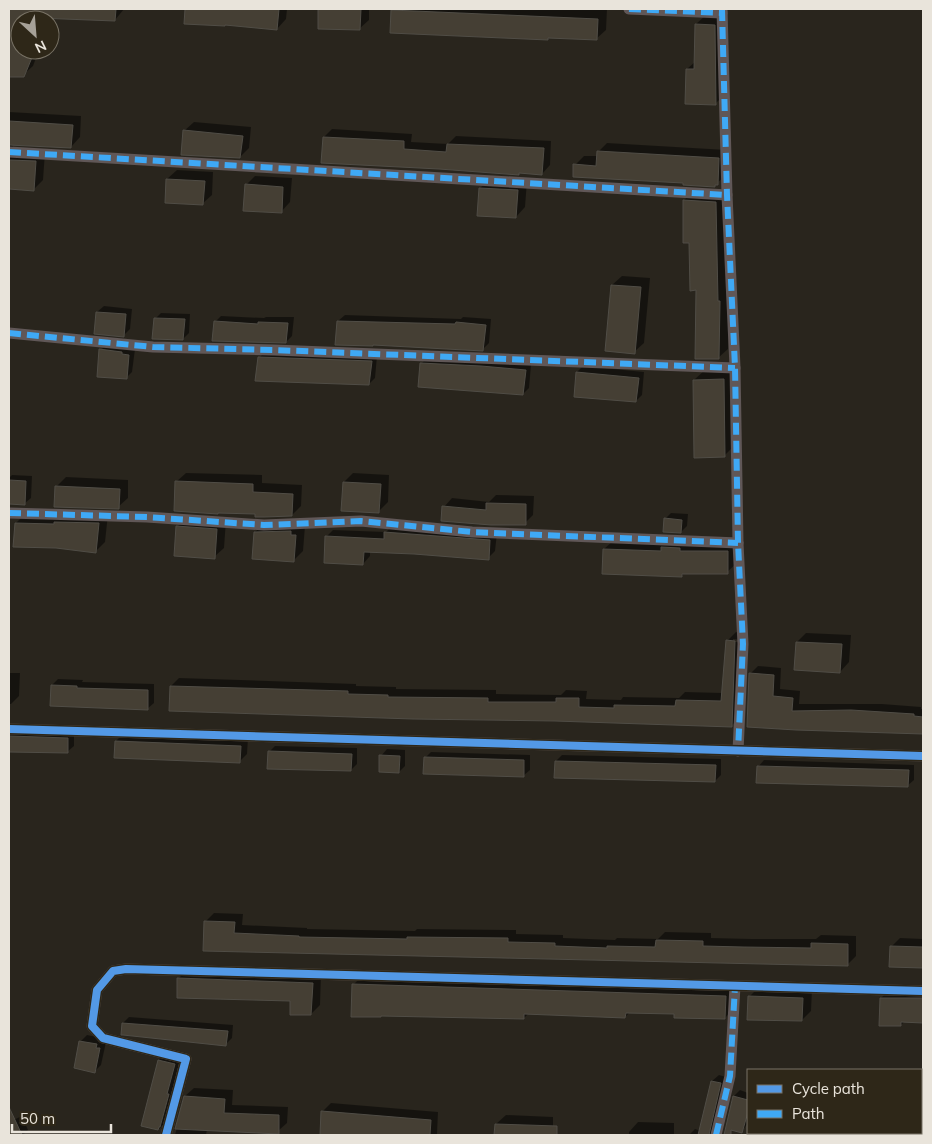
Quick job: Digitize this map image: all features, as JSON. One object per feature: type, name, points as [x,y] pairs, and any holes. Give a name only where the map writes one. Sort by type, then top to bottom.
[{"type":"street","points":[[629,9],[722,11],[738,543],[743,644],[738,751]]},
{"type":"street","points":[[9,152],[727,195]]},
{"type":"street","points":[[9,333],[154,347],[734,368]]},
{"type":"street","points":[[9,513],[148,517],[264,525],[361,521],[472,532],[738,543]]},
{"type":"street","points":[[9,729],[923,756]]},
{"type":"street","points":[[166,1135],[186,1059],[103,1038],[92,1026],[98,990],[113,971],[126,969],[923,991]]},
{"type":"street","points":[[716,1135],[730,1076],[735,986]]},
{"type":"building","points":[[9,9],[116,9],[115,21],[60,19],[60,10],[10,10],[10,60],[31,60],[24,77],[9,77]]},
{"type":"building","points":[[185,9],[279,9],[277,30],[225,25],[184,24]]},
{"type":"building","points":[[318,9],[361,9],[360,30],[318,29]]},
{"type":"building","points":[[391,10],[598,19],[597,40],[548,38],[548,40],[390,33]]},
{"type":"building","points":[[695,24],[715,25],[716,105],[685,104],[686,69],[694,69]]},
{"type":"building","points":[[9,121],[73,125],[71,148],[9,145]]},
{"type":"building","points":[[183,130],[243,136],[240,158],[181,155]]},
{"type":"building","points":[[323,137],[404,141],[404,149],[446,152],[447,144],[544,148],[542,175],[321,163]]},
{"type":"building","points":[[597,151],[719,158],[718,185],[715,185],[715,187],[683,185],[683,183],[573,177],[573,164],[596,166]]},
{"type":"building","points":[[9,160],[36,161],[34,191],[9,189]]},
{"type":"building","points":[[166,179],[205,181],[203,205],[165,203]]},
{"type":"building","points":[[245,184],[283,187],[282,213],[243,211]]},
{"type":"building","points":[[479,188],[518,190],[516,218],[477,216]]},
{"type":"building","points":[[683,200],[716,202],[718,301],[720,301],[719,359],[695,359],[696,290],[690,291],[689,243],[683,243]]},
{"type":"building","points":[[611,285],[641,287],[635,354],[605,351]]},
{"type":"building","points":[[96,312],[126,314],[124,337],[94,334]]},
{"type":"building","points":[[154,318],[185,319],[183,340],[152,339]]},
{"type":"building","points":[[214,321],[258,324],[258,322],[288,323],[286,343],[212,341]]},
{"type":"building","points":[[337,321],[455,324],[456,322],[486,325],[483,351],[373,345],[335,345]]},
{"type":"building","points":[[99,349],[122,352],[122,354],[129,355],[127,379],[97,377]]},
{"type":"building","points":[[258,357],[372,361],[369,385],[255,381]]},
{"type":"building","points":[[420,363],[526,370],[523,395],[418,387]]},
{"type":"building","points":[[576,372],[639,378],[636,402],[574,397]]},
{"type":"building","points":[[724,379],[725,457],[694,458],[693,380]]},
{"type":"building","points":[[9,480],[26,481],[25,505],[9,504]]},
{"type":"building","points":[[175,481],[253,484],[253,492],[293,494],[292,516],[255,517],[255,514],[174,511]]},
{"type":"building","points":[[343,482],[381,484],[379,513],[341,511]]},
{"type":"building","points":[[55,486],[120,489],[119,509],[54,507]]},
{"type":"building","points":[[486,503],[526,504],[526,525],[491,525],[441,521],[442,506],[486,510]]},
{"type":"building","points":[[664,518],[682,520],[681,533],[663,532]]},
{"type":"building","points":[[54,522],[99,523],[96,553],[56,548],[13,547],[15,523],[54,524]]},
{"type":"building","points":[[176,526],[217,529],[215,559],[174,556]]},
{"type":"building","points":[[291,531],[291,535],[296,535],[294,562],[252,559],[254,532]]},
{"type":"building","points":[[384,532],[490,540],[489,560],[364,552],[363,565],[324,563],[325,536],[384,539]]},
{"type":"building","points":[[661,547],[680,548],[680,551],[728,551],[728,574],[682,574],[682,577],[602,574],[603,549],[661,551]]},
{"type":"building","points":[[726,640],[735,641],[732,727],[169,711],[170,686],[348,691],[348,694],[388,695],[388,697],[488,698],[488,702],[556,702],[556,698],[579,698],[579,707],[614,708],[614,705],[675,706],[676,700],[721,701]]},
{"type":"building","points":[[796,642],[842,644],[840,673],[794,670]]},
{"type":"building","points":[[749,673],[774,675],[773,696],[793,698],[792,711],[851,710],[914,714],[914,716],[923,717],[923,734],[747,727]]},
{"type":"building","points":[[51,685],[77,686],[77,688],[148,690],[148,710],[50,706]]},
{"type":"building","points":[[9,736],[68,738],[68,753],[9,752]]},
{"type":"building","points":[[115,741],[241,746],[240,763],[114,758]]},
{"type":"building","points":[[268,751],[352,754],[351,771],[267,769]]},
{"type":"building","points":[[379,755],[400,756],[399,773],[379,772]]},
{"type":"building","points":[[424,757],[524,760],[524,777],[423,774]]},
{"type":"building","points":[[555,761],[716,765],[715,782],[554,778]]},
{"type":"building","points":[[757,766],[909,770],[908,787],[756,783]]},
{"type":"building","points":[[204,921],[235,922],[234,933],[299,937],[407,939],[407,937],[508,938],[508,942],[555,943],[555,946],[607,948],[607,946],[655,947],[656,940],[703,941],[703,946],[743,947],[811,948],[811,943],[848,944],[848,966],[203,951]]},
{"type":"building","points":[[890,946],[923,947],[923,968],[889,967]]},
{"type":"building","points":[[177,978],[313,983],[311,1015],[290,1015],[290,1001],[177,998]]},
{"type":"building","points":[[352,984],[726,996],[725,1019],[674,1018],[674,1014],[626,1013],[625,1018],[524,1014],[524,1019],[351,1017]]},
{"type":"building","points":[[748,996],[803,998],[802,1021],[747,1020]]},
{"type":"building","points":[[880,998],[923,998],[923,1023],[901,1022],[901,1026],[879,1026]]},
{"type":"building","points":[[122,1023],[228,1031],[226,1046],[121,1035]]},
{"type":"building","points":[[79,1041],[97,1044],[96,1048],[100,1048],[95,1073],[74,1068]]},
{"type":"building","points":[[158,1060],[175,1064],[167,1094],[169,1094],[158,1130],[141,1126]]},
{"type":"building","points":[[711,1081],[721,1083],[709,1135],[698,1135]]},
{"type":"building","points":[[184,1096],[225,1099],[224,1113],[279,1115],[279,1134],[175,1129]]},
{"type":"building","points":[[733,1096],[747,1100],[747,1116],[742,1133],[731,1130],[731,1135],[724,1135]]},
{"type":"building","points":[[9,1107],[22,1135],[9,1135]]},
{"type":"building","points":[[321,1111],[431,1120],[430,1135],[320,1135]]},
{"type":"building","points":[[495,1124],[557,1126],[557,1135],[494,1135]]},
{"type":"marked path","points":[[629,9],[722,13]]},
{"type":"marked path","points":[[722,9],[727,195],[735,367],[738,543],[743,644],[738,751]]},
{"type":"marked path","points":[[9,152],[727,195]]},
{"type":"marked path","points":[[9,333],[153,347],[735,368]]},
{"type":"marked path","points":[[9,513],[147,517],[264,525],[361,521],[472,532],[738,543]]},
{"type":"marked path","points":[[716,1135],[730,1076],[735,986]]},
{"type":"cycle path","points":[[9,729],[923,756]]},
{"type":"cycle path","points":[[166,1135],[186,1059],[103,1038],[92,1026],[97,990],[113,971],[126,969],[923,991]]}]
